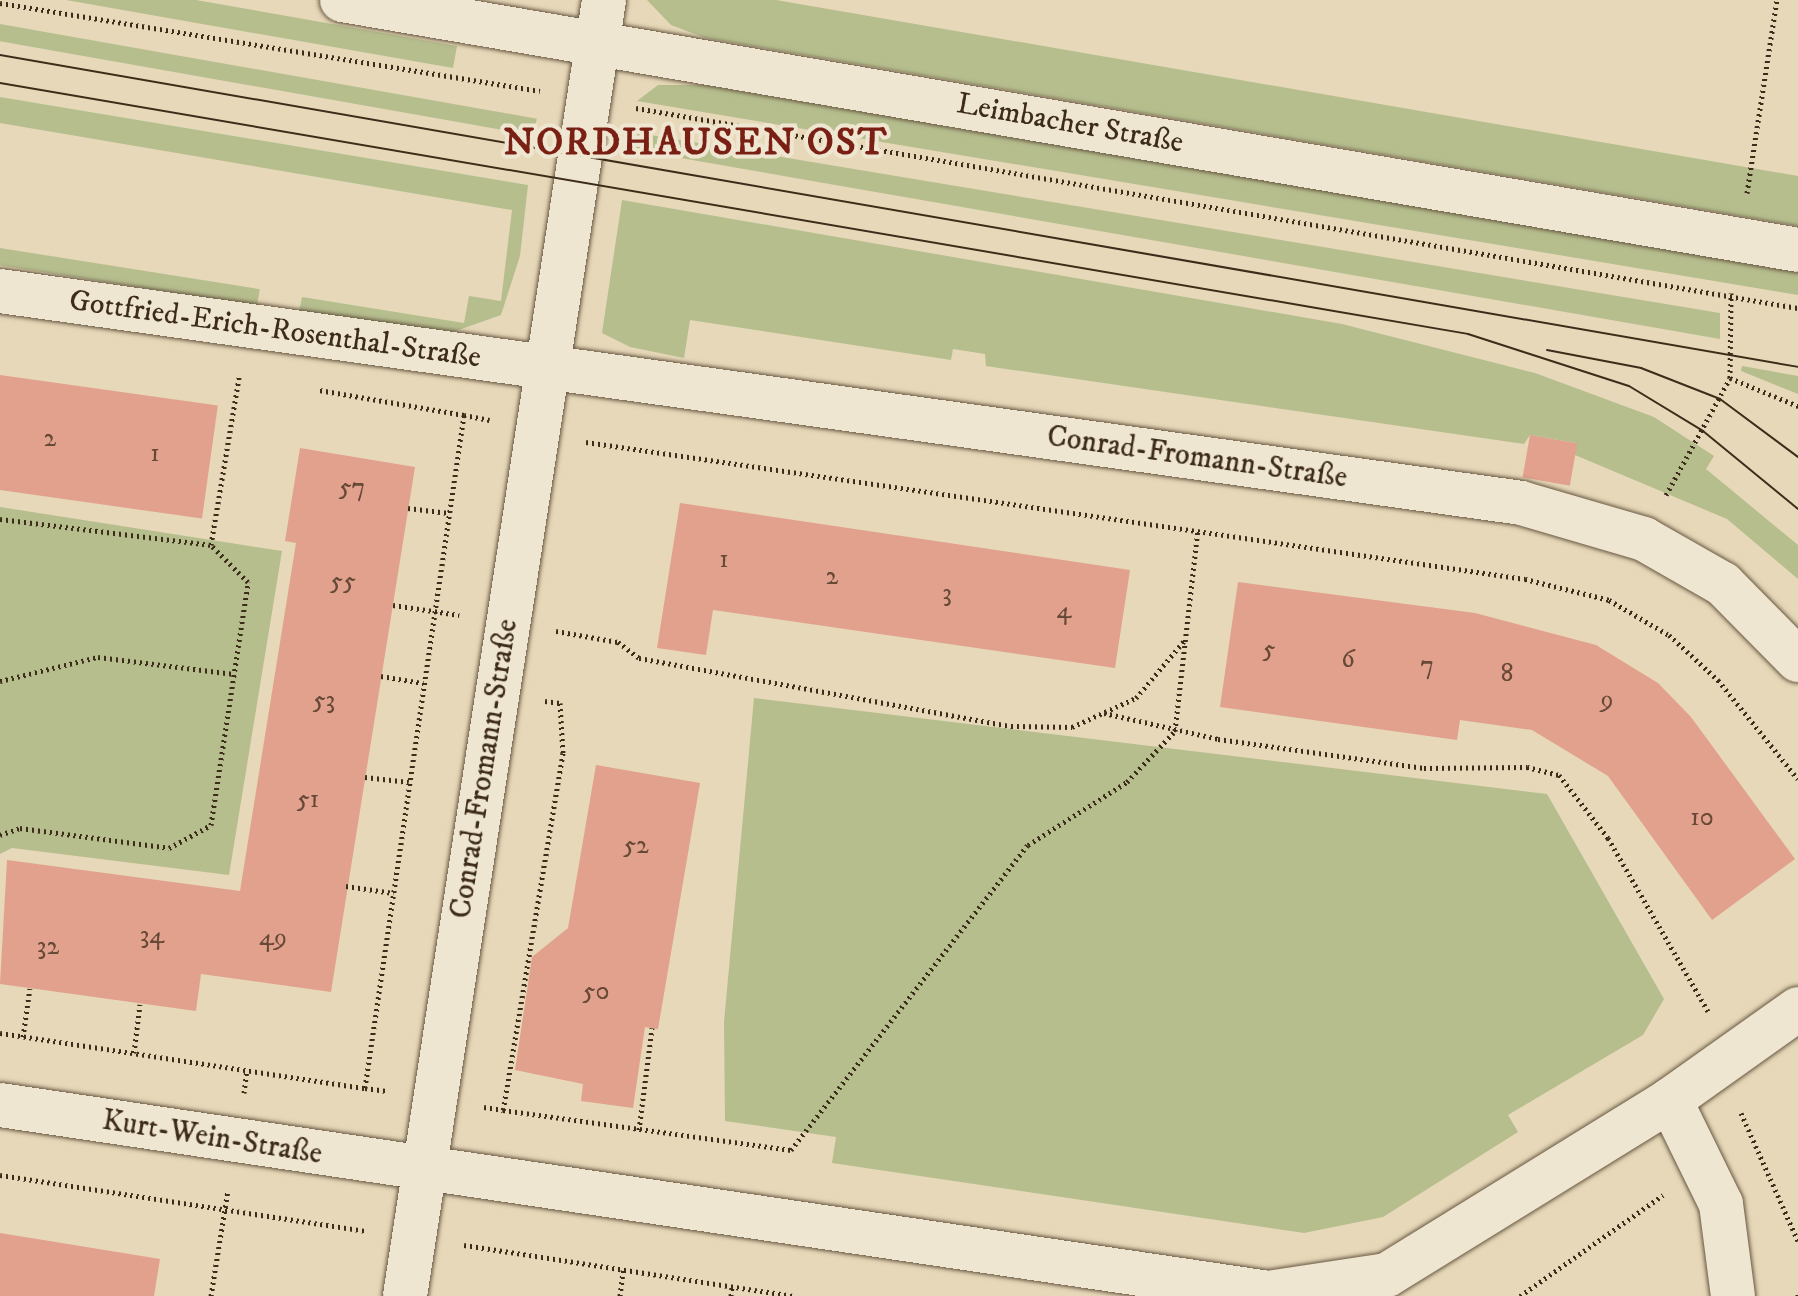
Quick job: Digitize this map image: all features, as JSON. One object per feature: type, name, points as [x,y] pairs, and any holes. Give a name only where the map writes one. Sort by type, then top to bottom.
[{"type":"street","name":"Leimbacher Straße","points":[[342,0],[1798,250]]},
{"type":"street","name":"Conrad-Fromann-Straße","points":[[405,1296],[507,623],[551,369],[604,0]]},
{"type":"street","name":"Gottfried-Erich-Rosenthal-Straße","points":[[0,291],[551,369]]},
{"type":"street","name":"Conrad-Fromann-Straße","points":[[551,369],[1521,503],[1644,539],[1723,584],[1798,660]]},
{"type":"street","points":[[425,1171],[1039,1279],[1268,1293],[1396,1286],[1798,1009]]},
{"type":"street","points":[[1670,1100],[1721,1204],[1733,1296]]},
{"type":"street","name":"Kurt-Wein-Straße","points":[[0,1105],[425,1171]]},
{"type":"path","points":[[1644,539],[1730,378],[1731,297],[1777,0]]},
{"type":"path","points":[[0,3],[588,99],[1798,308]]},
{"type":"path","points":[[224,375],[250,379]]},
{"type":"path","points":[[211,545],[239,377]]},
{"type":"path","points":[[1730,378],[1798,406]]},
{"type":"path","points":[[301,387],[540,431],[1525,579],[1609,600],[1669,635],[1718,680],[1798,779]]},
{"type":"path","points":[[0,1033],[365,1088],[447,513],[464,415]]},
{"type":"path","points":[[408,508],[447,513]]},
{"type":"path","points":[[0,519],[211,545],[248,582],[211,825],[169,848],[20,828],[0,835]]},
{"type":"path","points":[[496,693],[560,703],[563,753],[503,1110],[791,1150],[1028,845],[1127,782],[1175,731],[1198,529]]},
{"type":"path","points":[[393,605],[618,642],[639,658],[1011,726],[1072,727],[1136,698],[1185,640]]},
{"type":"path","points":[[0,681],[98,657],[234,674]]},
{"type":"path","points":[[381,676],[423,683]]},
{"type":"path","points":[[1104,713],[1175,731],[1424,768],[1527,767],[1559,775],[1608,838],[1711,1015]]},
{"type":"path","points":[[365,777],[409,782]]},
{"type":"path","points":[[346,886],[393,893]]},
{"type":"path","points":[[23,1037],[30,988]]},
{"type":"path","points":[[134,1053],[140,1004]]},
{"type":"path","points":[[639,1130],[652,1028]]},
{"type":"path","points":[[1716,1066],[1754,1139],[1798,1241]]},
{"type":"path","points":[[1520,1296],[1703,1167],[1754,1139]]},
{"type":"path","points":[[0,1175],[795,1296]]},
{"type":"path","points":[[620,1296],[623,1270]]},
{"type":"path","points":[[731,1296],[732,1287]]},
{"type":"green space","points":[[66,0],[196,0],[457,46],[453,68]]},
{"type":"green space","points":[[647,0],[776,0],[1798,176],[1798,226],[705,38],[671,25]]},
{"type":"green space","points":[[0,24],[537,119],[534,135],[0,41]]},
{"type":"green space","points":[[658,85],[704,85],[1798,271],[1798,295],[637,101]]},
{"type":"green space","points":[[0,97],[528,185],[520,256],[501,315],[450,333],[299,312],[302,297],[464,323],[469,296],[501,301],[512,210],[0,123]]},
{"type":"green space","points":[[638,133],[1720,313],[1720,339],[629,149]]},
{"type":"green space","points":[[622,200],[1342,324],[1535,373],[1654,417],[1714,456],[1706,469],[1798,545],[1798,579],[1727,519],[1575,455],[1576,443],[1530,435],[1524,444],[986,366],[985,354],[953,349],[951,360],[690,320],[684,358],[630,347],[602,333]]},
{"type":"green space","points":[[0,248],[260,289],[257,306],[0,265]]},
{"type":"green space","points":[[1742,366],[1798,376],[1798,394],[1741,371]]},
{"type":"green space","points":[[0,507],[282,551],[229,875],[12,848],[0,854]]},
{"type":"green space","points":[[754,698],[1547,794],[1664,999],[1643,1035],[1508,1115],[1518,1132],[1383,1217],[1304,1233],[832,1163],[836,1137],[725,1121],[724,1022]]},
{"type":"building","points":[[0,375],[218,406],[202,519],[0,490]]},
{"type":"building","points":[[1530,435],[1577,443],[1570,486],[1523,477]]},
{"type":"building","points":[[300,448],[415,467],[331,992],[201,974],[196,1011],[0,984],[7,860],[240,891],[296,543],[285,541]]},
{"type":"building","points":[[680,503],[1130,570],[1115,668],[713,610],[706,655],[657,648]]},
{"type":"building","points":[[1238,582],[1475,613],[1596,645],[1658,683],[1691,717],[1795,859],[1712,920],[1608,776],[1532,730],[1460,720],[1457,740],[1220,707]]},
{"type":"building","points":[[596,765],[700,783],[658,1029],[645,1027],[633,1108],[581,1101],[583,1084],[515,1070],[532,957],[568,928]]},
{"type":"building","points":[[0,1233],[160,1259],[154,1296],[0,1296]]},
{"type":"tram line","points":[[0,55],[1798,367]]},
{"type":"tram line","points":[[0,83],[1468,334],[1629,386],[1703,431],[1798,509]]},
{"type":"tram line","points":[[1547,350],[1641,368],[1720,399],[1798,457]]},
{"type":"district","name":"NORDHAUSEN OST","points":[[696,144]]}]
